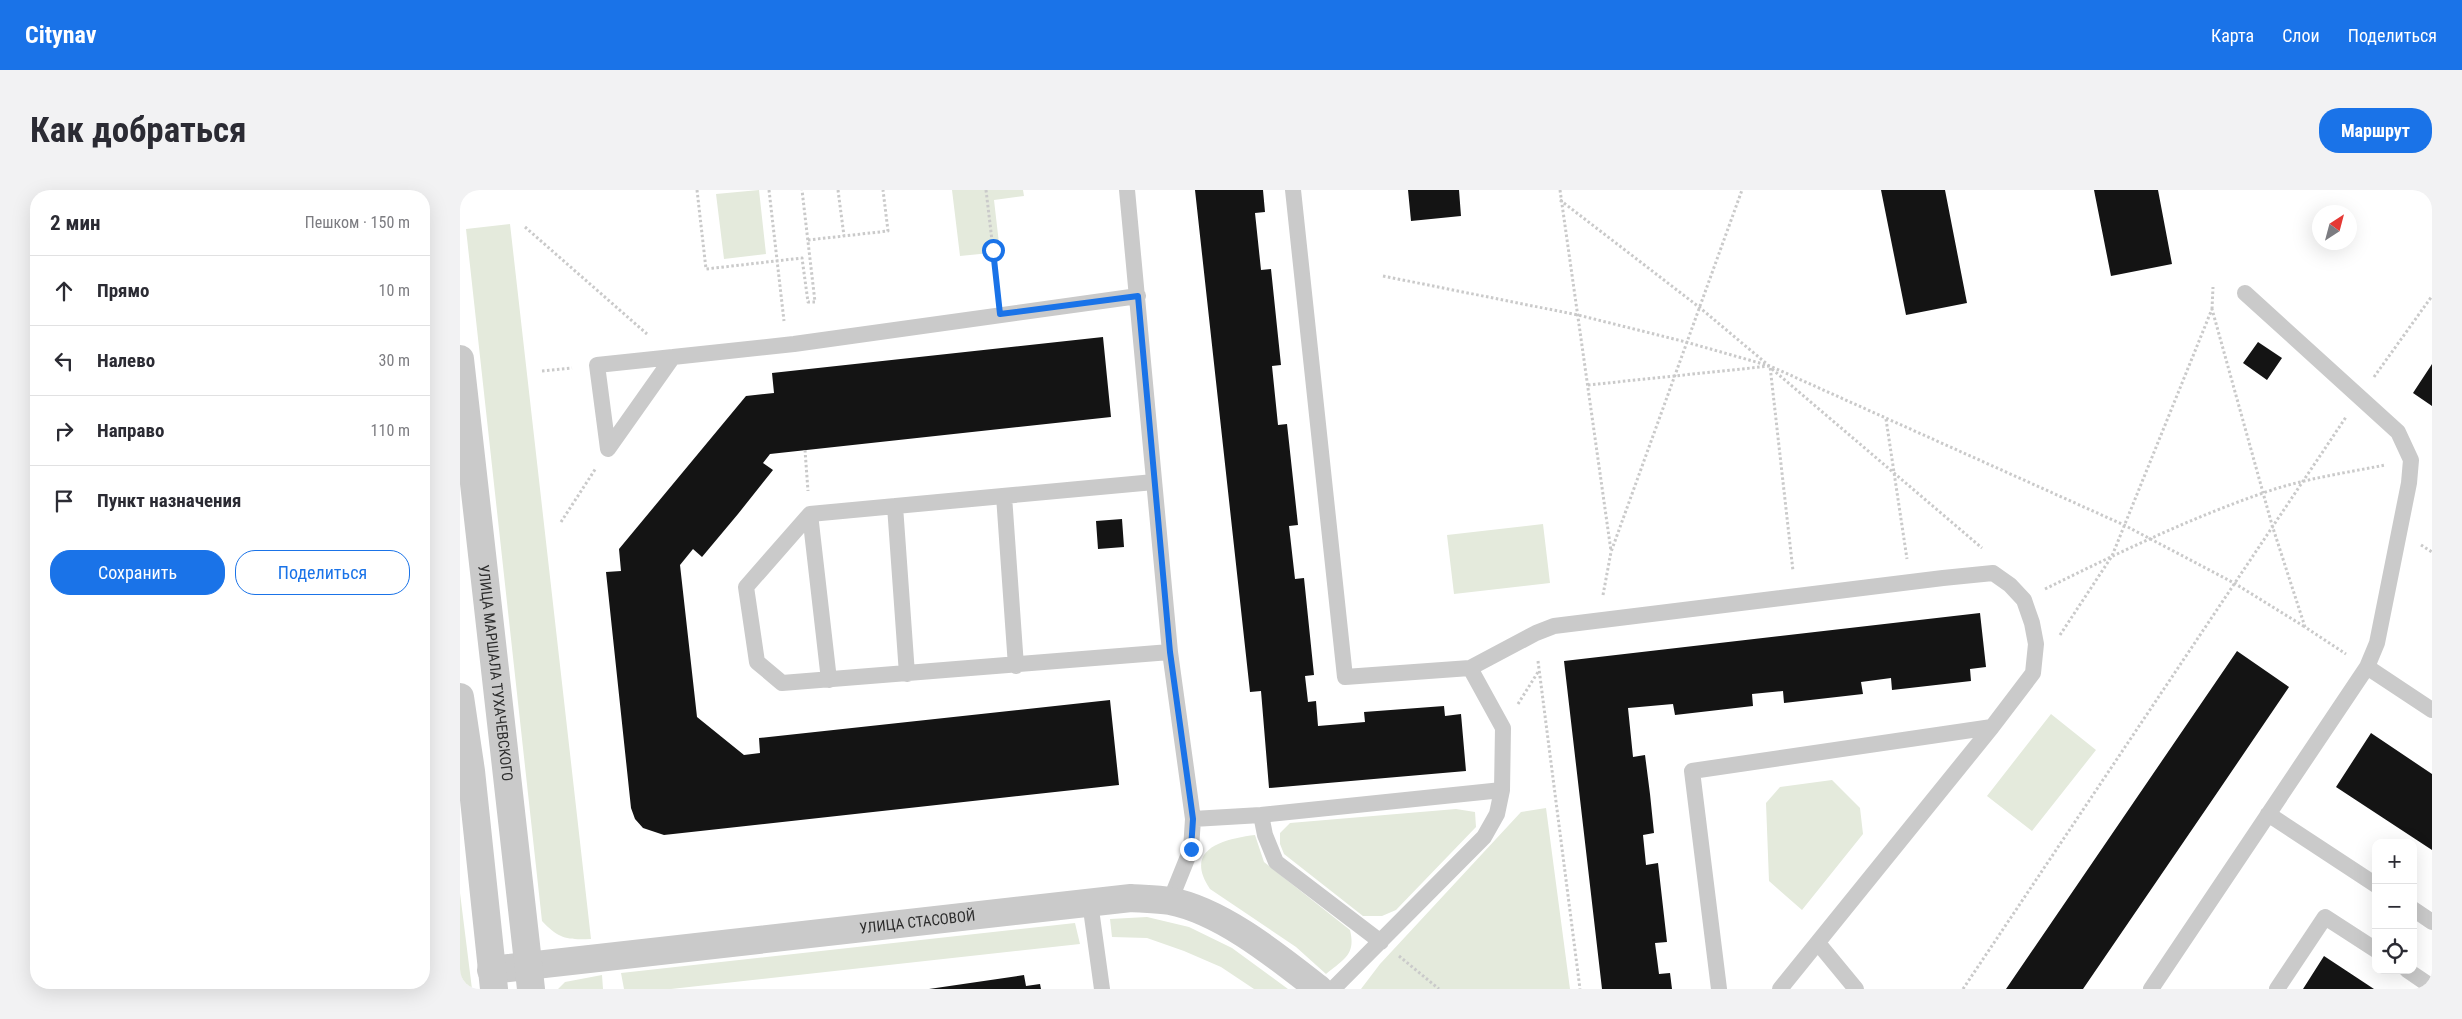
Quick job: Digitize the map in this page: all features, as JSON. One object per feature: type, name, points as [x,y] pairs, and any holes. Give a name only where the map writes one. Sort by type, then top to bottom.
[{"type":"street","name":"УЛИЦА МАРШАЛА ТУХАЧЕВСКОГО","points":[[460,358],[530,977]]},
{"type":"street","points":[[460,697],[471,771],[492,980]]},
{"type":"street","name":"УЛИЦА СТАСОВОЙ","points":[[492,980],[530,977],[1131,898],[1170,902],[1201,912],[1242,932],[1319,989]]},
{"type":"lane","points":[[1127,190],[1170,652],[1193,819],[1191,849],[1170,902]]},
{"type":"lane","points":[[1293,190],[1345,677],[1470,668],[1536,633],[1554,626],[1910,582],[1993,574],[2010,585],[2024,600],[2036,644],[2033,673],[1992,727],[1780,989]]},
{"type":"lane","points":[[2151,989],[2367,667],[2379,634],[2408,492],[2411,460],[2398,432],[2244,293]]},
{"type":"lane","points":[[608,449],[597,365],[794,344],[1138,296]]},
{"type":"lane","points":[[608,449],[674,357]]},
{"type":"lane","points":[[1154,482],[810,514],[746,586],[757,662],[782,683],[1016,666],[1170,652]]},
{"type":"lane","points":[[1004,496],[1016,666]]},
{"type":"lane","points":[[895,506],[907,674]]},
{"type":"lane","points":[[810,514],[829,680]]},
{"type":"lane","points":[[2367,667],[2432,710]]},
{"type":"lane","points":[[1333,989],[1484,837],[1497,814],[1502,790],[1503,728],[1470,668]]},
{"type":"lane","points":[[1719,989],[1692,771],[1992,727]]},
{"type":"lane","points":[[1193,819],[1261,815],[1502,790]]},
{"type":"lane","points":[[2268,814],[2374,884]]},
{"type":"lane","points":[[1261,815],[1265,835],[1276,862],[1381,942]]},
{"type":"lane","points":[[1090,902],[1102,989]]},
{"type":"lane","points":[[2417,912],[2432,922]]},
{"type":"lane","points":[[2277,989],[2326,917],[2372,947]]},
{"type":"lane","points":[[1818,943],[1856,989]]},
{"type":"lane","points":[[2413,974],[2432,987]]},
{"type":"path","points":[[697,190],[706,269],[802,258],[808,302],[815,302],[802,190]]},
{"type":"path","points":[[768,190],[784,328]]},
{"type":"path","points":[[838,190],[844,236]]},
{"type":"path","points":[[808,240],[888,231],[883,190]]},
{"type":"path","points":[[986,190],[1000,314]]},
{"type":"path","points":[[1560,190],[1611,552]]},
{"type":"path","points":[[1598,620],[1611,552],[1742,190]]},
{"type":"path","points":[[1560,200],[1700,307],[1983,549],[1993,574]]},
{"type":"path","points":[[525,227],[674,357]]},
{"type":"path","points":[[1383,276],[1578,315],[1686,342],[1770,366],[2149,538],[2234,583],[2367,667]]},
{"type":"path","points":[[2213,287],[2212,309],[2272,525],[2306,628]]},
{"type":"path","points":[[1963,989],[2301,482],[2432,296]]},
{"type":"path","points":[[2033,673],[2112,556],[2212,309]]},
{"type":"path","points":[[1588,385],[1770,366]]},
{"type":"path","points":[[1770,366],[1795,596]]},
{"type":"path","points":[[1886,419],[1910,582]]},
{"type":"path","points":[[561,522],[608,449]]},
{"type":"path","points":[[805,450],[810,514]]},
{"type":"path","points":[[2024,600],[2149,538],[2264,493],[2301,482],[2411,460]]},
{"type":"path","points":[[1536,633],[1538,672],[1580,989]]},
{"type":"path","points":[[1503,728],[1538,672]]},
{"type":"path","points":[[1381,942],[1439,989]]},
{"type":"shaded area","points":[[759,190],[766,254],[724,259],[716,194]]},
{"type":"shaded area","points":[[952,190],[1023,190],[1024,196],[994,200],[1000,252],[960,256]]},
{"type":"shaded area","points":[[510,224],[591,939],[564,937],[553,932],[542,921],[466,229]]},
{"type":"shaded area","points":[[1543,524],[1550,583],[1454,594],[1447,535]]},
{"type":"shaded area","points":[[2051,714],[2096,750],[2032,831],[1987,796]]},
{"type":"shaded area","points":[[1832,780],[1860,808],[1863,834],[1802,910],[1769,881],[1766,803],[1780,787]]},
{"type":"shaded area","points":[[1546,808],[1570,989],[1361,989],[1380,964],[1521,812]]},
{"type":"shaded area","points":[[1456,809],[1475,812],[1476,827],[1396,910],[1382,916],[1363,916],[1284,854],[1280,844],[1280,833],[1290,823]]},
{"type":"shaded area","points":[[1255,835],[1264,862],[1350,930],[1350,951],[1343,960],[1326,974],[1296,947],[1210,889],[1203,875],[1201,864],[1204,855],[1220,843]]},
{"type":"shaded area","points":[[460,893],[472,989],[460,989]]},
{"type":"shaded area","points":[[1147,917],[1189,927],[1232,948],[1288,989],[1254,989],[1221,967],[1184,951],[1147,938],[1112,937],[1110,919]]},
{"type":"shaded area","points":[[1075,923],[1080,944],[671,989],[624,989],[621,973]]},
{"type":"shaded area","points":[[602,975],[603,989],[558,989],[565,982]]},
{"type":"building","points":[[1195,190],[1263,190],[1265,212],[1255,213],[1261,270],[1271,269],[1281,365],[1272,366],[1278,425],[1287,424],[1298,525],[1289,526],[1295,579],[1304,578],[1314,675],[1305,676],[1308,702],[1316,701],[1318,726],[1365,722],[1364,712],[1444,706],[1445,716],[1461,714],[1466,771],[1269,788],[1261,691],[1250,692]]},
{"type":"building","points":[[1408,190],[1459,190],[1461,216],[1411,221]]},
{"type":"building","points":[[1881,190],[1945,190],[1967,303],[1906,315]]},
{"type":"building","points":[[2094,190],[2158,190],[2172,264],[2111,276]]},
{"type":"building","points":[[1103,337],[1111,417],[770,454],[763,463],[773,470],[738,514],[702,557],[693,549],[680,565],[697,717],[744,755],[760,753],[759,738],[1110,700],[1119,785],[664,835],[643,828],[635,819],[631,808],[606,572],[621,571],[619,549],[746,396],[774,393],[772,373]]},
{"type":"building","points":[[2258,342],[2282,358],[2267,380],[2243,363]]},
{"type":"building","points":[[2432,364],[2432,406],[2413,393]]},
{"type":"building","points":[[1122,519],[1124,547],[1098,549],[1096,521]]},
{"type":"building","points":[[1980,613],[1986,667],[1970,669],[1971,681],[1892,690],[1891,678],[1861,682],[1863,694],[1784,703],[1783,691],[1752,694],[1753,706],[1675,715],[1673,704],[1628,708],[1633,757],[1645,755],[1650,794],[1654,833],[1643,835],[1646,865],[1658,863],[1667,942],[1655,943],[1659,974],[1670,973],[1672,989],[1602,989],[1564,661]]},
{"type":"building","points":[[2237,651],[2289,687],[2217,793],[2083,989],[2006,989]]},
{"type":"building","points":[[2371,733],[2432,774],[2432,850],[2417,839],[2336,787]]},
{"type":"building","points":[[2324,956],[2374,989],[2303,989]]},
{"type":"building","points":[[1024,975],[1026,986],[1040,984],[1041,989],[929,989]]},
{"type":"route","points":[[993,250],[1000,314],[1138,296],[1170,652],[1193,819],[1191,849]]}]
